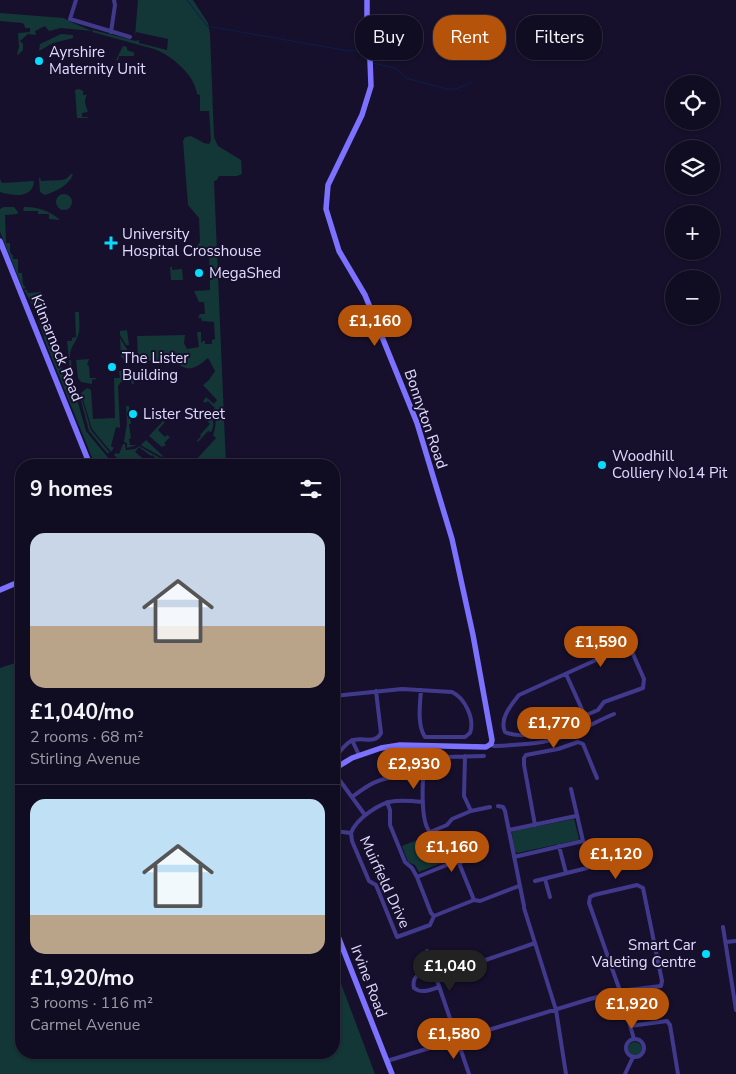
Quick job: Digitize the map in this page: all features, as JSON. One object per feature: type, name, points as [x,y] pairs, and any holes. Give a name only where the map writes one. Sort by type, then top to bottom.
[{"type":"street","points":[[76,0],[70,19],[130,37]]},
{"type":"street","points":[[111,32],[114,0]]},
{"type":"street","name":"Bonnyton Road","points":[[367,0],[366,32],[371,62],[371,86],[362,115],[328,185],[326,209],[339,251],[365,295],[417,423],[452,538],[473,636],[492,740],[491,744]]},
{"type":"street","name":"Kilmarnock Road","points":[[0,241],[88,459]]},
{"type":"street","points":[[0,590],[15,584]]},
{"type":"street","points":[[629,645],[644,679],[643,688],[604,702],[598,710],[570,722],[555,723],[551,727],[542,728],[535,733],[516,735],[505,732],[503,728],[508,710],[519,695],[566,674],[629,645]]},
{"type":"street","points":[[566,674],[584,716]]},
{"type":"street","points":[[340,695],[402,689],[421,690],[452,692],[458,695],[468,711],[470,733],[465,737],[425,737],[420,720],[421,690]]},
{"type":"street","points":[[340,751],[352,740],[373,740],[380,737],[376,691]]},
{"type":"street","points":[[340,766],[359,755],[380,748],[400,745],[521,745],[555,739],[614,714]]},
{"type":"street","points":[[551,727],[555,739]]},
{"type":"street","points":[[352,740],[359,755]]},
{"type":"street","points":[[535,825],[524,765],[526,755],[558,749],[578,742],[583,744],[597,778]]},
{"type":"street","points":[[425,746],[423,817],[427,830],[430,832],[447,825],[452,820],[471,811],[490,807]]},
{"type":"street","points":[[446,756],[484,756]]},
{"type":"street","points":[[466,756],[464,796],[471,811]]},
{"type":"street","points":[[380,759],[385,778]]},
{"type":"street","points":[[352,797],[368,785],[385,778],[398,777]]},
{"type":"street","points":[[340,781],[365,816]]},
{"type":"street","points":[[514,856],[583,841],[571,788]]},
{"type":"street","points":[[423,802],[387,802],[390,810],[390,825],[404,862],[412,868],[434,916]]},
{"type":"street","name":"Muirfield Drive","points":[[387,802],[354,825],[351,833],[369,881],[376,885],[397,937],[430,925],[434,916],[474,900],[480,901],[520,886]]},
{"type":"street","points":[[498,806],[503,807],[505,811],[524,907],[556,1010],[566,1074]]},
{"type":"street","points":[[509,830],[576,816]]},
{"type":"street","points":[[340,832],[351,833]]},
{"type":"street","points":[[559,846],[566,873]]},
{"type":"street","points":[[476,848],[479,854]]},
{"type":"street","points":[[417,877],[487,851]]},
{"type":"street","points":[[459,863],[474,900]]},
{"type":"street","points":[[535,881],[587,868]]},
{"type":"street","points":[[545,879],[550,897]]},
{"type":"street","points":[[387,1061],[620,991],[661,986],[662,981],[643,888],[637,885],[590,897],[589,903],[620,991],[634,1039],[642,1044],[644,1050],[639,1056],[633,1057],[628,1055],[626,1049],[628,1042],[634,1039]]},
{"type":"street","points":[[723,927],[736,1010]]},
{"type":"street","name":"Irvine Road","points":[[340,941],[392,1074]]},
{"type":"street","points":[[726,942],[736,941]]},
{"type":"street","points":[[436,977],[535,943]]},
{"type":"street","points":[[427,951],[469,1074]]},
{"type":"street","points":[[432,968],[415,976],[413,980],[414,988],[420,992],[425,992],[439,987]]},
{"type":"street","points":[[630,1026],[667,1021],[670,1025],[678,1074]]},
{"type":"street","points":[[624,1074],[633,1057]]},
{"type":"green space","points":[[138,0],[193,0],[208,23],[210,34],[214,137],[218,146],[241,160],[242,174],[237,176],[219,176],[214,181],[226,459],[197,459],[216,438],[213,435],[216,422],[213,410],[215,408],[208,401],[205,403],[203,401],[206,397],[214,404],[217,400],[203,385],[215,371],[208,358],[193,368],[185,368],[171,360],[138,361],[137,336],[185,335],[184,343],[187,349],[199,347],[197,332],[201,332],[201,343],[205,341],[205,344],[212,344],[212,340],[215,339],[214,322],[202,321],[201,318],[198,318],[200,314],[205,314],[204,302],[199,302],[194,291],[210,290],[209,253],[190,254],[200,242],[199,218],[188,205],[183,141],[185,137],[191,136],[209,144],[211,140],[209,111],[200,111],[200,95],[197,94],[192,80],[168,56],[154,49],[92,32],[93,30],[136,41],[139,40],[139,43],[167,50],[168,39],[136,32],[135,36]]},
{"type":"green space","points":[[0,13],[64,18],[92,31],[61,28],[49,31],[45,26],[35,31],[36,35],[28,34],[20,41],[23,44],[23,50],[18,55],[18,33],[30,32],[30,28],[25,28],[22,23],[0,21]]},
{"type":"green space","points":[[61,34],[73,35],[73,38],[53,43],[39,51],[40,44]]},
{"type":"green space","points":[[123,46],[135,53],[134,56],[119,56],[118,60],[116,60]]},
{"type":"green space","points":[[75,90],[83,91],[83,95],[87,95],[85,101],[88,112],[82,113],[82,117],[89,118],[77,118]]},
{"type":"green space","points":[[73,174],[71,178],[62,188],[45,195],[40,192],[40,177],[41,181],[62,180]]},
{"type":"green space","points":[[0,179],[2,183],[34,181],[30,191],[22,195],[11,195],[0,192]]},
{"type":"green space","points":[[61,194],[67,194],[72,199],[70,208],[61,210],[56,205],[56,199]]},
{"type":"green space","points":[[14,207],[18,212],[17,214],[5,215],[6,243],[10,243],[10,252],[13,259],[18,259],[18,273],[22,273],[23,284],[26,288],[23,289],[0,232],[0,209]]},
{"type":"green space","points":[[24,207],[44,210],[60,220],[49,219],[49,214],[38,214],[38,211],[25,211],[23,210]]},
{"type":"green space","points":[[170,267],[172,267],[172,270],[182,269],[183,280],[171,280]]},
{"type":"green space","points":[[24,290],[27,290],[28,293],[41,292],[42,323],[45,326],[46,337],[54,336],[58,366],[62,367],[61,372],[63,373],[64,381],[71,378],[69,360],[71,360],[73,385],[86,431],[109,459],[93,459],[45,341],[35,309]]},
{"type":"green space","points":[[75,312],[79,312],[79,332],[69,358],[67,341],[72,341],[72,338],[76,337]]},
{"type":"green space","points":[[127,330],[129,345],[126,345],[120,335],[120,331]]},
{"type":"green space","points":[[120,338],[127,349],[127,362],[124,362],[121,357]]},
{"type":"green space","points":[[89,359],[87,365],[89,366],[90,378],[96,378],[92,380],[92,384],[81,382],[78,378],[76,360]]},
{"type":"green space","points":[[128,367],[132,371],[134,384],[131,381],[121,382],[118,386],[120,428],[116,427],[111,446],[114,448],[111,452],[92,429],[81,393],[87,388],[91,390],[93,419],[115,418],[114,378],[120,378],[119,371],[125,371],[125,368]]},
{"type":"green space","points":[[81,396],[91,430],[110,453],[107,453],[89,431]]},
{"type":"green space","points":[[126,406],[129,406],[131,424],[129,424],[130,445],[137,445],[127,448],[127,443],[124,442],[127,423]]},
{"type":"green space","points":[[211,416],[213,423],[211,432],[208,431],[198,442],[200,435],[210,424],[208,422]]},
{"type":"green space","points":[[163,421],[165,422],[158,430],[165,437],[167,435],[170,437],[164,443],[166,445],[162,447],[149,436]]},
{"type":"green space","points":[[146,440],[163,456],[162,457],[141,445]]},
{"type":"green space","points":[[123,444],[125,444],[126,450],[135,449],[139,446],[162,459],[151,456],[139,447],[135,452],[144,459],[118,459],[114,455],[116,453],[119,454]]},
{"type":"green space","points":[[15,663],[15,1059],[340,1059],[340,981],[375,1074],[0,1074],[0,668]]},
{"type":"green space","points":[[574,819],[578,840],[517,853],[514,851],[513,831]]},
{"type":"green space","points":[[430,835],[441,863],[419,872],[415,865],[408,862],[402,846]]},
{"type":"green space","points":[[635,1042],[640,1044],[642,1049],[640,1054],[635,1056],[630,1054],[628,1049],[630,1044]]},
{"type":"waterway","points":[[187,0],[207,26],[349,51],[356,50],[368,61]]},
{"type":"waterway","points":[[372,63],[397,69],[406,78],[446,89],[456,89],[472,82]]},
{"type":"place","name":"Ayrshire Maternity Unit","points":[[39,61]]},
{"type":"place","name":"University Hospital Crosshouse","points":[[111,243]]},
{"type":"place","name":"MegaShed","points":[[199,273]]},
{"type":"place","name":"The Lister Building","points":[[112,367]]},
{"type":"place","name":"Lister Street","points":[[133,414]]},
{"type":"place","name":"Woodhill Colliery No14 Pit","points":[[602,465]]},
{"type":"place","name":"Smart Car Valeting Centre","points":[[706,954]]}]
